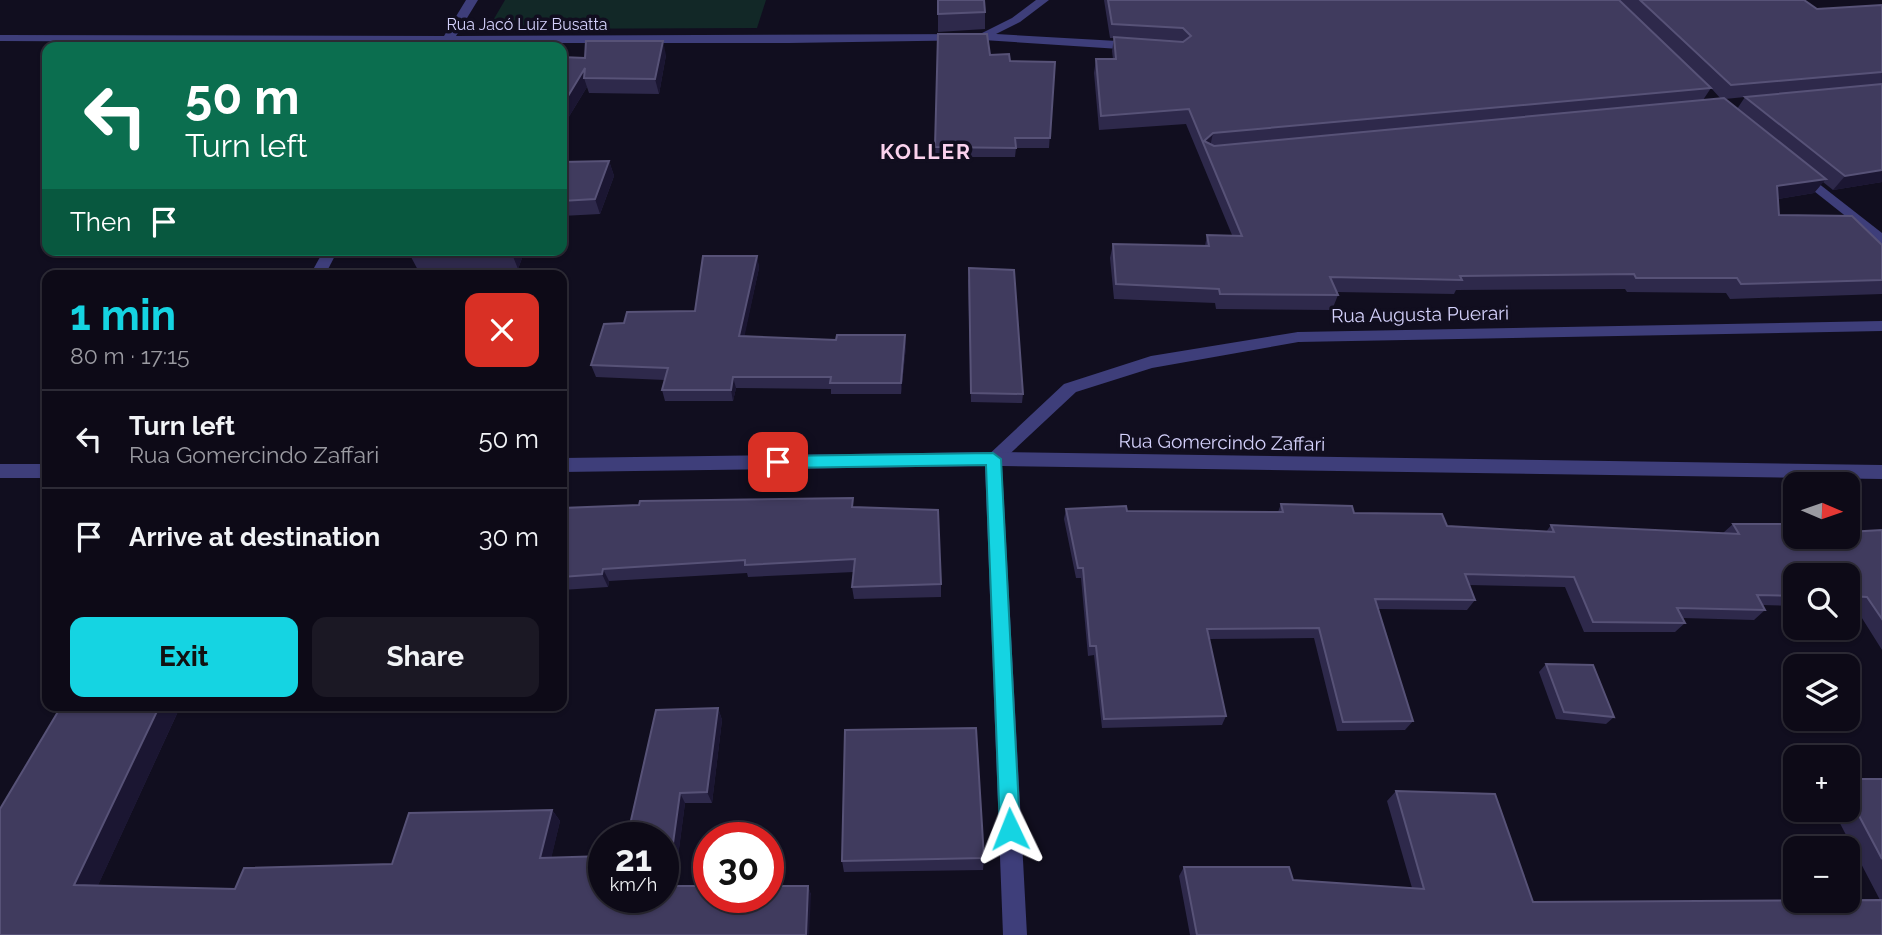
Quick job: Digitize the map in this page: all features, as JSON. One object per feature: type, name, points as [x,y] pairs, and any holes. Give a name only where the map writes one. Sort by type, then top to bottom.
[{"type":"street","points":[[446,42],[472,0]]},
{"type":"street","name":"Rua Jacó Luiz Busatta","points":[[567,42],[982,37],[1016,20],[1043,0]]},
{"type":"street","points":[[982,37],[1154,48]]},
{"type":"street","name":"Rua Jacó Luiz Busatta","points":[[0,38],[297,42]]},
{"type":"street","points":[[1790,165],[1882,240]]},
{"type":"street","name":"Rua Augusta Puerari","points":[[993,459],[1070,388],[1151,362],[1298,337],[1882,326]]},
{"type":"street","points":[[993,459],[1015,935]]},
{"type":"street","name":"Rua Gomercindo Zaffari","points":[[567,465],[993,459],[1882,472]]},
{"type":"street","points":[[0,471],[42,471]]},
{"type":"green space","points":[[505,0],[766,0],[757,28],[488,29]]},
{"type":"building","points":[[938,0],[984,0],[985,12],[938,14]]},
{"type":"building","points":[[1108,0],[1619,0],[1711,88],[1213,133],[1204,141],[1214,146],[1724,98],[1826,179],[1777,186],[1779,215],[1852,216],[1882,245],[1882,280],[1741,284],[1737,278],[1636,278],[1634,274],[1460,276],[1462,280],[1330,277],[1338,295],[1220,294],[1219,289],[1116,284],[1113,244],[1209,246],[1207,235],[1242,236],[1189,109],[1101,116],[1096,59],[1116,59],[1114,37],[1183,42],[1191,36],[1183,28],[1112,24]]},
{"type":"building","points":[[1640,0],[1804,0],[1817,9],[1882,5],[1882,72],[1731,85]]},
{"type":"building","points":[[938,34],[987,34],[990,55],[1009,54],[1010,61],[1055,62],[1050,138],[1015,138],[1016,148],[935,147]]},
{"type":"building","points":[[586,41],[663,41],[655,79],[584,78],[585,68],[567,98],[567,57],[585,58]]},
{"type":"building","points":[[1882,84],[1882,170],[1845,176],[1745,97]]},
{"type":"building","points":[[609,161],[595,199],[567,201],[567,162]]},
{"type":"building","points":[[703,256],[757,256],[739,336],[836,340],[837,335],[905,335],[901,383],[830,383],[831,377],[733,377],[731,390],[662,390],[668,368],[591,365],[604,324],[624,323],[627,312],[695,311]]},
{"type":"building","points":[[969,268],[1014,270],[1023,394],[971,393]]},
{"type":"building","points":[[853,498],[852,507],[938,510],[941,584],[852,587],[855,559],[745,565],[745,560],[603,569],[602,574],[567,577],[567,508],[639,505],[640,501]]},
{"type":"building","points":[[1281,504],[1352,506],[1354,513],[1442,514],[1447,526],[1554,532],[1551,525],[1739,534],[1733,524],[1783,524],[1783,550],[1860,550],[1860,531],[1882,530],[1882,619],[1867,597],[1860,597],[1860,563],[1783,563],[1783,596],[1757,595],[1765,610],[1677,608],[1685,623],[1593,622],[1574,577],[1465,574],[1475,600],[1375,599],[1413,721],[1343,722],[1319,628],[1207,629],[1226,716],[1104,719],[1096,646],[1090,646],[1083,568],[1078,568],[1066,509],[1126,506],[1127,511],[1283,512]]},
{"type":"building","points":[[1546,664],[1593,665],[1614,717],[1564,712]]},
{"type":"building","points":[[718,708],[707,792],[680,793],[676,822],[631,822],[656,710]]},
{"type":"building","points":[[58,711],[157,711],[74,885],[235,889],[244,868],[392,864],[409,813],[552,810],[540,858],[588,856],[588,913],[679,913],[679,886],[693,886],[693,913],[784,913],[784,886],[808,886],[806,935],[0,935],[0,809]]},
{"type":"building","points":[[976,728],[984,858],[842,861],[845,730]]},
{"type":"building","points":[[1860,779],[1882,779],[1882,859],[1860,818]]},
{"type":"building","points":[[1396,791],[1495,794],[1533,902],[1783,901],[1783,913],[1860,913],[1860,900],[1882,900],[1882,935],[1197,935],[1184,867],[1289,867],[1293,880],[1424,889]]},
{"type":"district","name":"KOLLER","points":[[926,151]]},
{"type":"route","points":[[778,462],[993,459],[1010,829]]}]
